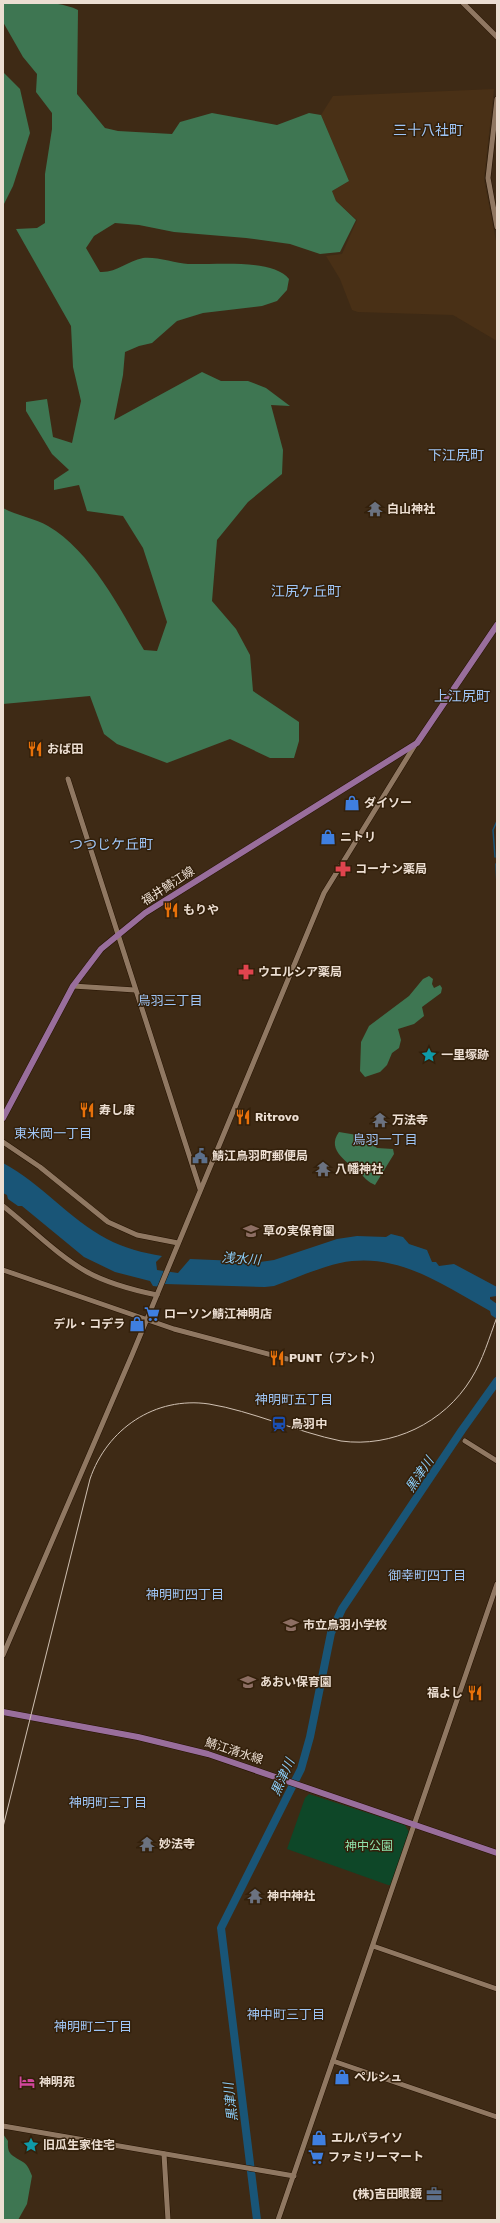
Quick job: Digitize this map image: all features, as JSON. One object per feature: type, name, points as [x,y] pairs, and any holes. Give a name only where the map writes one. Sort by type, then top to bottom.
[{"type":"main road","points":[[417,743],[497,625]]},
{"type":"main road","name":"福井鯖江線","points":[[3,1118],[73,986],[101,949],[145,913],[417,743]]},
{"type":"main road","name":"鯖江清水線","points":[[3,1712],[192,1749],[497,1853]]},
{"type":"street","points":[[463,3],[497,37]]},
{"type":"street","points":[[497,98],[488,178],[497,227]]},
{"type":"street","points":[[3,1655],[147,1319],[324,893],[417,743]]},
{"type":"street","points":[[68,779],[117,936],[200,1189]]},
{"type":"street","points":[[73,986],[135,990]]},
{"type":"street","points":[[3,1142],[40,1167],[108,1222],[137,1235],[177,1245]]},
{"type":"street","points":[[3,1206],[71,1261],[88,1272],[121,1286],[157,1295]]},
{"type":"street","points":[[3,1270],[210,1340],[287,1360]]},
{"type":"street","points":[[465,1441],[497,1461]]},
{"type":"street","points":[[278,2220],[497,1584]]},
{"type":"street","points":[[373,1946],[497,1989]]},
{"type":"street","points":[[333,2061],[497,2118]]},
{"type":"street","points":[[3,2126],[294,2176]]},
{"type":"street","points":[[164,2154],[168,2220]]},
{"type":"shaded area","points":[[494,89],[484,179],[497,246],[497,341],[453,315],[358,312],[352,310],[340,279],[326,256],[342,254],[357,220],[336,201],[332,191],[349,181],[321,115],[333,96]]},
{"type":"green space","points":[[3,3],[52,3],[78,10],[77,94],[105,128],[118,131],[172,134],[180,122],[212,113],[277,125],[309,113],[321,115],[349,181],[332,191],[336,201],[356,220],[340,252],[320,254],[290,244],[246,238],[174,232],[139,225],[115,223],[94,236],[86,248],[100,272],[112,271],[137,260],[148,258],[188,264],[257,265],[281,272],[289,279],[287,290],[277,301],[262,306],[203,313],[177,321],[152,343],[139,346],[125,352],[123,375],[114,420],[202,372],[221,381],[248,381],[266,388],[290,406],[271,405],[283,450],[282,474],[248,502],[217,540],[212,601],[236,629],[250,655],[253,691],[299,722],[299,741],[294,758],[270,758],[230,739],[167,763],[117,744],[104,734],[90,696],[3,704],[3,508],[48,526],[78,550],[103,582],[144,650],[157,651],[167,622],[143,548],[123,516],[87,511],[79,485],[54,490],[54,480],[69,470],[52,454],[26,411],[26,402],[47,399],[53,437],[72,443],[81,401],[73,367],[71,326],[16,229],[37,228],[45,223],[45,174],[52,129],[52,113],[36,92],[37,74],[23,57],[3,22]]},
{"type":"green space","points":[[3,72],[20,89],[30,133],[13,186],[3,206]]},
{"type":"green space","points":[[429,976],[433,979],[432,984],[434,988],[440,985],[442,988],[441,993],[422,1007],[424,1016],[414,1024],[398,1029],[401,1040],[399,1048],[392,1053],[387,1065],[380,1072],[365,1077],[360,1071],[361,1042],[369,1026],[409,996],[423,979]]},
{"type":"green space","points":[[339,1132],[363,1136],[377,1148],[393,1149],[394,1154],[375,1185],[367,1180],[337,1151],[335,1139]]},
{"type":"green space","name":"神中公園","points":[[309,1794],[405,1825],[409,1832],[391,1885],[287,1849],[305,1798]]},
{"type":"green space","points":[[3,2134],[8,2141],[9,2152],[29,2168],[32,2176],[27,2204],[18,2220],[3,2220]]},
{"type":"water","points":[[3,1163],[30,1180],[93,1231],[120,1245],[134,1250],[162,1256],[156,1262],[157,1270],[178,1273],[190,1259],[260,1262],[274,1260],[337,1239],[357,1236],[386,1237],[391,1234],[403,1237],[409,1244],[427,1250],[432,1262],[436,1262],[439,1266],[454,1264],[497,1287],[497,1296],[490,1297],[490,1299],[497,1304],[497,1319],[491,1315],[490,1311],[437,1281],[400,1266],[381,1262],[361,1261],[340,1263],[315,1270],[274,1286],[265,1287],[165,1284],[162,1287],[153,1286],[150,1281],[115,1272],[84,1257],[22,1206],[18,1206],[8,1199],[7,1195],[3,1193]]},
{"type":"waterway","points":[[495,857],[493,830],[497,821]]},
{"type":"waterway","points":[[496,864],[497,885]]},
{"type":"waterway","name":"黒津川","points":[[257,2220],[221,1928],[301,1769],[310,1737],[331,1633],[342,1609],[462,1430],[497,1381]]},
{"type":"tram line","points":[[3,1827],[90,1479],[98,1461],[108,1445],[121,1431],[152,1411],[170,1405],[189,1403],[209,1404],[242,1411],[341,1441],[360,1442],[397,1436],[415,1429],[431,1420],[460,1395],[479,1364],[497,1317]]},
{"type":"place","name":"白山神社","points":[[375,509]]},
{"type":"place","name":"おば田","points":[[35,749]]},
{"type":"place","name":"ダイソー","points":[[352,803]]},
{"type":"place","name":"ニトリ","points":[[328,837]]},
{"type":"place","name":"コーナン薬局","points":[[343,869]]},
{"type":"place","name":"もりや","points":[[171,910]]},
{"type":"place","name":"ウエルシア薬局","points":[[246,972]]},
{"type":"place","name":"一里塚跡","points":[[429,1055]]},
{"type":"place","name":"寿し康","points":[[87,1110]]},
{"type":"place","name":"Ritrovo","points":[[243,1117]]},
{"type":"place","name":"万法寺","points":[[380,1120]]},
{"type":"place","name":"鯖江鳥羽町郵便局","points":[[200,1156]]},
{"type":"place","name":"八幡神社","points":[[323,1169]]},
{"type":"place","name":"草の実保育園","points":[[251,1231]]},
{"type":"place","name":"ローソン鯖江神明店","points":[[152,1314]]},
{"type":"place","name":"デル・コデラ","points":[[137,1324]]},
{"type":"place","name":"PUNT（プント）","points":[[277,1358]]},
{"type":"place","name":"鳥羽中","points":[[279,1424]]},
{"type":"place","name":"市立鳥羽小学校","points":[[291,1625]]},
{"type":"place","name":"あおい保育園","points":[[248,1682]]},
{"type":"place","name":"福よし","points":[[475,1693]]},
{"type":"place","name":"妙法寺","points":[[147,1844]]},
{"type":"place","name":"神中神社","points":[[255,1896]]},
{"type":"place","name":"ペルシュ","points":[[342,2077]]},
{"type":"place","name":"神明苑","points":[[27,2082]]},
{"type":"place","name":"エルパライソ","points":[[319,2138]]},
{"type":"place","name":"旧瓜生家住宅","points":[[31,2145]]},
{"type":"place","name":"ファミリーマート","points":[[316,2157]]},
{"type":"place","name":"(株)吉田眼鏡","points":[[434,2194]]},
{"type":"district","name":"三十八社町","points":[[428,130]]},
{"type":"district","name":"下江尻町","points":[[456,455]]},
{"type":"district","name":"江尻ケ丘町","points":[[306,591]]},
{"type":"district","name":"上江尻町","points":[[462,696]]},
{"type":"district","name":"つつじケ丘町","points":[[111,844]]},
{"type":"district","name":"鳥羽三丁目","points":[[170,1000]]},
{"type":"district","name":"東米岡一丁目","points":[[53,1133]]},
{"type":"district","name":"鳥羽一丁目","points":[[385,1139]]},
{"type":"district","name":"神明町五丁目","points":[[294,1399]]},
{"type":"district","name":"御幸町四丁目","points":[[427,1575]]},
{"type":"district","name":"神明町四丁目","points":[[185,1594]]},
{"type":"district","name":"神明町三丁目","points":[[108,1802]]},
{"type":"district","name":"神中町三丁目","points":[[286,2014]]},
{"type":"district","name":"神明町二丁目","points":[[93,2026]]},
{"type":"water label","name":"浅水川","points":[[241,1258]]}]
